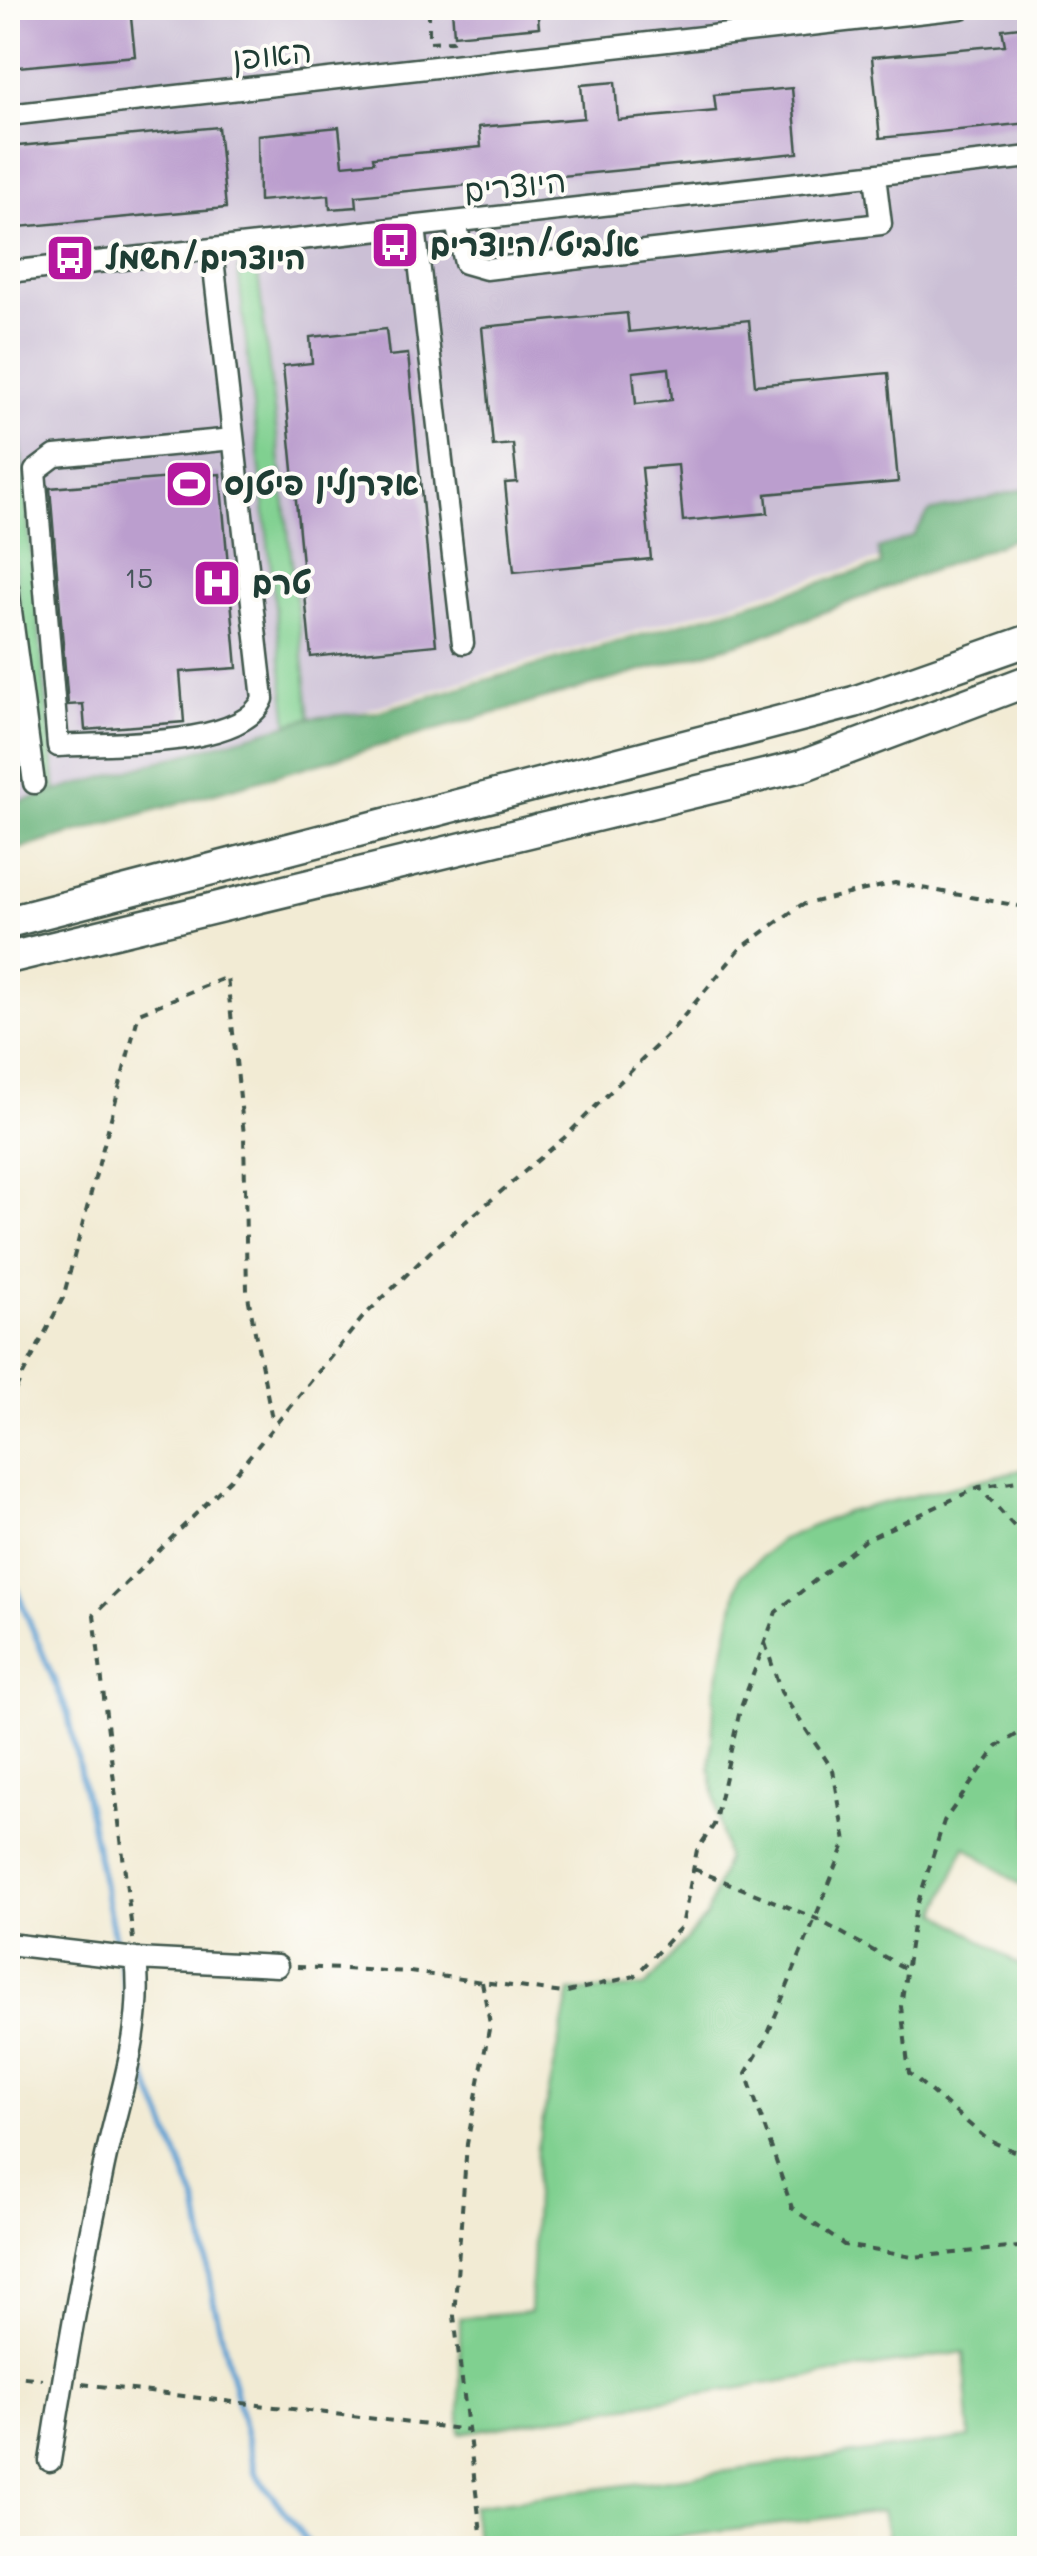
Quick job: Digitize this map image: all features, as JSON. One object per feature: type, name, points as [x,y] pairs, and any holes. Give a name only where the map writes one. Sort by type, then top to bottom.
[{"type":"highway","points":[[8,922],[839,706],[1030,640]]},
{"type":"highway","points":[[8,958],[802,766],[1030,680]]},
{"type":"street","name":"האופן","points":[[8,115],[961,8]]},
{"type":"street","name":"היוצרים","points":[[8,272],[1030,157]]},
{"type":"street","points":[[456,223],[465,262],[486,269],[880,224],[875,176]]},
{"type":"street","points":[[415,228],[463,643]]},
{"type":"street","points":[[212,250],[263,699],[260,708],[231,728],[205,735],[58,746],[33,477],[46,460],[62,455],[233,439]]},
{"type":"street","points":[[8,588],[34,784]]},
{"type":"street","points":[[8,1944],[134,1958],[278,1966]]},
{"type":"street","points":[[50,2461],[102,2171],[132,2052],[140,1999],[134,1958]]},
{"type":"path","points":[[429,11],[429,42],[452,40],[457,64]]},
{"type":"path","points":[[134,1958],[94,1615],[230,1480],[364,1316],[430,1252],[564,1138],[673,1029],[740,949],[801,905],[895,884],[1030,908]]},
{"type":"path","points":[[8,1404],[63,1298],[139,1013],[228,978],[244,1135],[247,1292],[273,1424]]},
{"type":"path","points":[[278,1966],[410,1972],[563,1993],[635,1976],[682,1926],[698,1850],[714,1825],[740,1710],[776,1612],[865,1540],[979,1487],[1030,1479]]},
{"type":"path","points":[[979,1487],[1030,1544]]},
{"type":"path","points":[[765,1644],[781,1692],[834,1770],[846,1842],[818,1920],[793,1965],[765,2041],[746,2073],[792,2208],[844,2245],[912,2257],[1030,2246]]},
{"type":"path","points":[[1030,1726],[997,1746],[944,1821],[915,1912],[901,2006],[909,2073],[988,2140],[1030,2158]]},
{"type":"path","points":[[693,1868],[818,1920],[906,1969]]},
{"type":"path","points":[[482,1982],[490,2024],[467,2144],[454,2316],[483,2548]]},
{"type":"path","points":[[8,2375],[470,2430]]},
{"type":"shaded area","points":[[8,8],[1029,8],[1029,516],[8,815]]},
{"type":"green space","points":[[257,266],[310,718],[288,724],[238,269]]},
{"type":"green space","points":[[8,328],[56,793],[42,796],[8,510]]},
{"type":"green space","points":[[1029,488],[1029,533],[754,639],[8,852],[8,805],[310,718],[376,712],[881,565],[878,549],[913,536],[929,512]]},
{"type":"green space","points":[[1029,1468],[1029,1891],[965,1846],[938,1912],[1029,1972],[1029,2548],[890,2548],[882,2511],[591,2548],[477,2548],[472,2506],[970,2438],[964,2352],[460,2433],[460,2318],[530,2312],[537,2148],[570,1992],[645,1987],[706,1917],[726,1859],[710,1769],[715,1692],[740,1576],[780,1540],[846,1512]]},
{"type":"building","points":[[8,8],[130,8],[135,56],[8,68]]},
{"type":"building","points":[[452,8],[537,8],[539,27],[454,35]]},
{"type":"building","points":[[1030,26],[1030,123],[880,138],[872,57],[1005,45],[1002,29]]},
{"type":"building","points":[[615,82],[618,120],[716,111],[714,95],[792,88],[798,153],[356,196],[357,207],[330,209],[329,195],[259,201],[258,135],[339,127],[343,165],[374,162],[373,157],[481,147],[479,127],[584,118],[581,85]]},
{"type":"building","points":[[218,127],[226,208],[8,228],[8,147]]},
{"type":"building","points":[[627,313],[629,332],[749,320],[755,385],[888,373],[898,482],[766,494],[768,513],[683,521],[678,465],[642,468],[651,559],[514,572],[505,483],[517,482],[513,444],[493,446],[482,327]],"holes":[[[669,368],[672,400],[636,404],[633,372]]]},
{"type":"building","points":[[386,329],[389,356],[408,354],[436,645],[311,657],[283,366],[312,363],[310,337]]},
{"type":"building","points":[[220,474],[237,668],[180,672],[184,722],[85,730],[83,704],[68,705],[50,488]]},
{"type":"waterway","points":[[8,1570],[68,1714],[128,2002]]},
{"type":"waterway","points":[[142,2067],[197,2203],[214,2303],[255,2473],[312,2548]]},
{"type":"place","name":"אלביט/היוצרים","points":[[395,245]]},
{"type":"place","name":"היוצרים/חשמל","points":[[70,258]]},
{"type":"place","name":"אדרנלין פיטנס","points":[[189,484]]},
{"type":"place","name":"טרם","points":[[217,583]]}]
